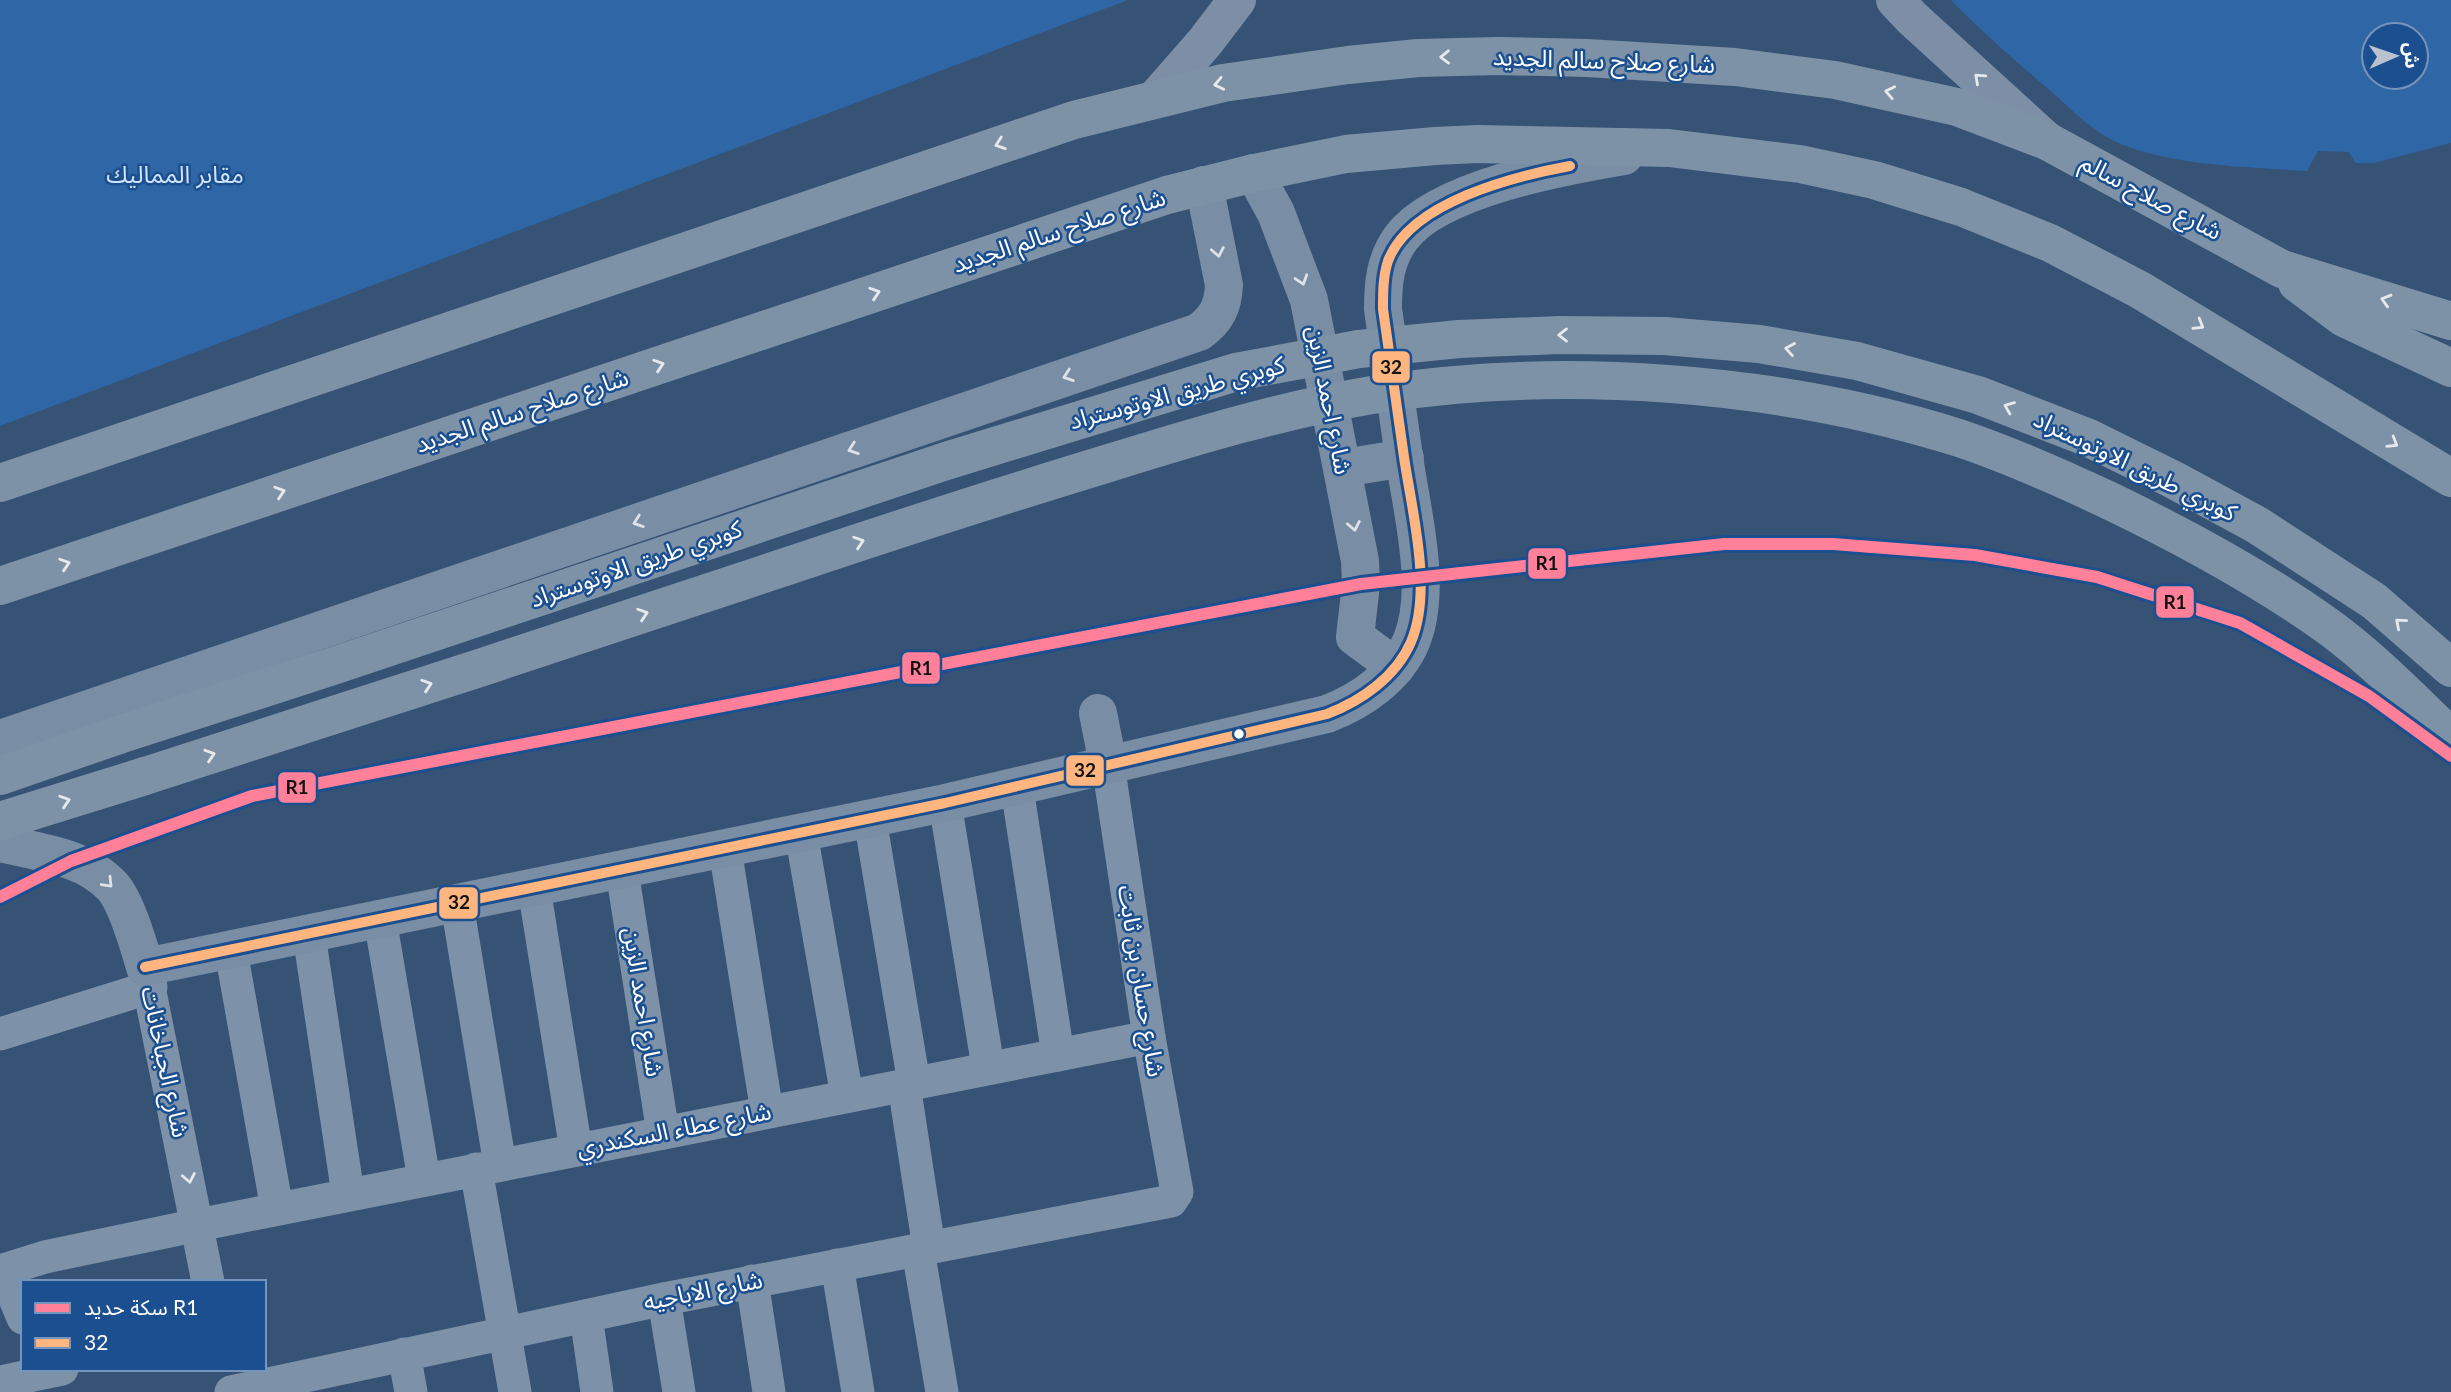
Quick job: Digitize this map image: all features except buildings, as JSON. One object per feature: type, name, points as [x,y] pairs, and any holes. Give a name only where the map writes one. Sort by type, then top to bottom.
[{"type":"highway","name":"شارع صلاح سالم الجديد","points":[[0,484],[1074,120],[1156,98],[1286,73],[1418,58],[1498,56],[1587,58],[1735,67],[1835,80],[1957,107],[2047,141]]},
{"type":"highway","name":"شارع صلاح سالم","points":[[2047,141],[2282,269],[2451,321]]},
{"type":"highway","name":"شارع صلاح سالم الجديد","points":[[0,586],[1204,185],[1346,154],[1477,144],[1669,148],[1800,164],[1874,180],[1961,206],[2050,243],[2140,290],[2449,475]]},
{"type":"highway","points":[[2282,269],[2344,318],[2451,368]]},
{"type":"highway","name":"كوبري طريق الاوتوستراد","points":[[0,776],[946,461],[1236,372],[1359,349],[1458,339],[1559,335],[1665,336],[1759,344],[1857,361],[1978,395],[2089,439],[2174,480],[2257,525],[2374,601],[2451,668]]},
{"type":"highway","name":"كوبري طريق الاوتوستراد","points":[[0,821],[370,704],[959,509],[1268,416],[1398,392],[1473,383],[1565,380],[1656,384],[1757,393],[1877,415],[1962,439],[2050,472],[2163,527],[2261,583],[2326,624],[2386,674],[2451,737]]},
{"type":"main road","points":[[1156,98],[1237,0]]},
{"type":"main road","name":"شارع صلاح سالم","points":[[1895,0],[2047,141]]},
{"type":"street","points":[[0,1034],[148,977],[231,951],[1017,788],[1108,764],[1327,714],[1347,706],[1365,695],[1396,667],[1410,643],[1417,621],[1421,576],[1383,309],[1383,284],[1389,259],[1401,237],[1419,219],[1483,190],[1546,170],[1669,148]]},
{"type":"street","name":"شارع احمد الزين","points":[[1254,173],[1276,213],[1309,300],[1360,561],[1362,584],[1355,637],[1396,667]]},
{"type":"street","points":[[0,739],[1199,332],[1219,312],[1224,299],[1224,285],[1204,185]]},
{"type":"street","points":[[1343,468],[1405,458]]},
{"type":"street","points":[[1098,713],[1108,764]]},
{"type":"street","name":"شارع حسان بن ثابت","points":[[1108,764],[1149,1037],[1177,1192],[1175,1197]]},
{"type":"street","points":[[1017,788],[1058,1055]]},
{"type":"street","points":[[946,803],[988,1068]]},
{"type":"street","points":[[870,819],[909,1084],[924,1249],[942,1392]]},
{"type":"street","points":[[801,833],[847,1096]]},
{"type":"street","name":"شارع الجباخانات","points":[[0,843],[71,861],[95,871],[114,887],[135,934],[148,977],[208,1280]]},
{"type":"street","points":[[725,849],[767,1112]]},
{"type":"street","name":"شارع احمد الزين","points":[[622,871],[663,1133]]},
{"type":"street","points":[[534,888],[576,1150]]},
{"type":"street","points":[[457,904],[505,1333],[515,1392]]},
{"type":"street","points":[[380,919],[424,1179]]},
{"type":"street","points":[[309,935],[348,1194]]},
{"type":"street","points":[[231,951],[277,1209]]},
{"type":"street","name":"شارع عطاء السكندري","points":[[5,1262],[1149,1037]]},
{"type":"street","name":"شارع الاباجيه","points":[[231,1392],[323,1382],[404,1354],[752,1281],[1171,1202],[1175,1197]]},
{"type":"street","points":[[5,1262],[21,1312]]},
{"type":"street","points":[[837,1265],[858,1392]]},
{"type":"street","points":[[752,1281],[769,1392]]},
{"type":"street","points":[[664,1299],[679,1392]]},
{"type":"street","points":[[586,1316],[597,1392]]},
{"type":"street","points":[[404,1354],[411,1392]]},
{"type":"street","points":[[0,1382],[47,1371]]},
{"type":"street","points":[[222,1371],[224,1392]]},
{"type":"green space","name":"مقابر المماليك","points":[[0,0],[1128,0],[0,426]]},
{"type":"green space","points":[[1951,0],[2451,0],[2451,143],[2374,163],[2355,163],[2349,152],[2318,151],[2307,171],[2181,160],[2133,149],[2112,140],[2094,129]]},
{"type":"rail line","name":"R1","points":[[0,897],[71,861],[252,796],[1361,584],[1724,544],[1833,544],[1975,555],[2097,577],[2240,623],[2369,696],[2451,756]]},
{"type":"transit line","name":"32","points":[[145,967],[945,803],[1327,714],[1365,695],[1387,677],[1404,655],[1411,642],[1420,599],[1421,575],[1416,526],[1383,309],[1384,278],[1388,261],[1400,240],[1418,223],[1441,208],[1494,185],[1570,166]]}]
